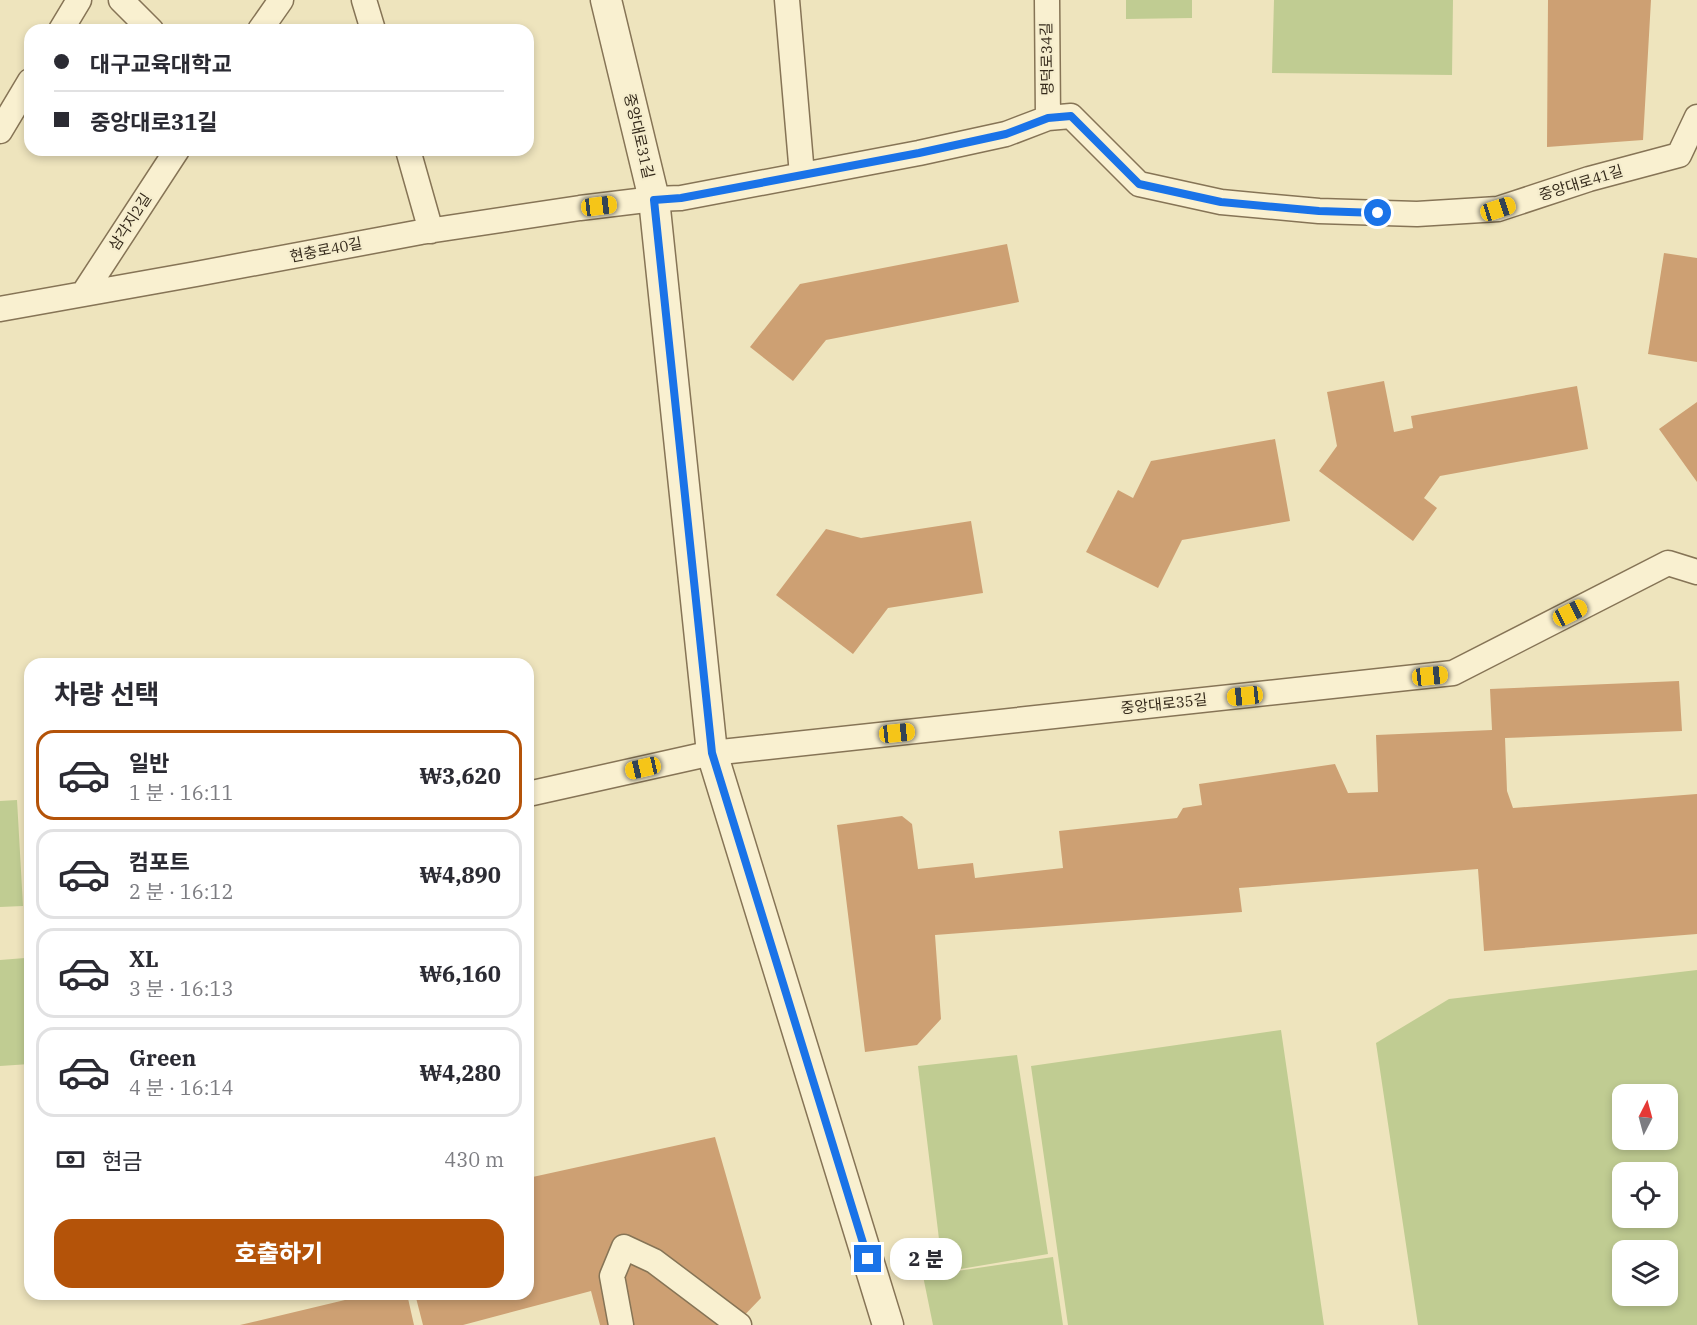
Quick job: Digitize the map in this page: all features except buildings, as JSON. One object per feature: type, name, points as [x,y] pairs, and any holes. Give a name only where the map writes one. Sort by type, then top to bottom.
[{"type":"street","points":[[65,24],[79,0]]},
{"type":"street","points":[[121,0],[145,24]]},
{"type":"street","points":[[264,24],[281,0]]},
{"type":"street","points":[[364,0],[371,24]]},
{"type":"street","name":"중앙대로31길","points":[[606,0],[654,200],[712,753],[888,1325]]},
{"type":"street","points":[[787,0],[802,175]]},
{"type":"street","name":"명덕로34길","points":[[1047,0],[1048,118]]},
{"type":"street","points":[[0,131],[24,91]]},
{"type":"street","name":"중앙대로41길","points":[[654,200],[681,198],[919,153],[1006,134],[1048,118],[1071,116],[1139,184],[1221,202],[1319,211],[1417,214],[1498,209],[1589,179],[1679,155],[1697,117]]},
{"type":"street","name":"삼각지2길","points":[[83,294],[173,156]]},
{"type":"street","points":[[410,156],[431,231]]},
{"type":"street","name":"현충로40길","points":[[0,309],[431,231],[580,208],[654,200]]},
{"type":"street","name":"중앙대로35길","points":[[534,793],[712,753],[1453,673],[1668,563],[1697,572]]},
{"type":"street","points":[[621,1325],[612,1276],[624,1247],[654,1261],[739,1325]]},
{"type":"green space","points":[[1126,0],[1192,0],[1192,18],[1126,19]]},
{"type":"green space","points":[[1274,0],[1453,0],[1452,75],[1272,73]]},
{"type":"green space","points":[[17,800],[23,906],[0,907],[0,801]]},
{"type":"green space","points":[[24,958],[24,1064],[0,1066],[0,960]]},
{"type":"green space","points":[[1697,970],[1697,1325],[1418,1325],[1376,1043],[1449,999]]},
{"type":"green space","points":[[1281,1030],[1324,1325],[1068,1325],[1031,1066]]},
{"type":"green space","points":[[1017,1055],[1048,1254],[943,1272],[918,1066]]},
{"type":"green space","points":[[1053,1257],[1063,1325],[933,1325],[923,1276]]},
{"type":"route","points":[[868,1259],[712,753],[654,200],[681,198],[919,153],[1006,134],[1048,118],[1071,116],[1139,184],[1221,202],[1319,211],[1378,213]]}]
